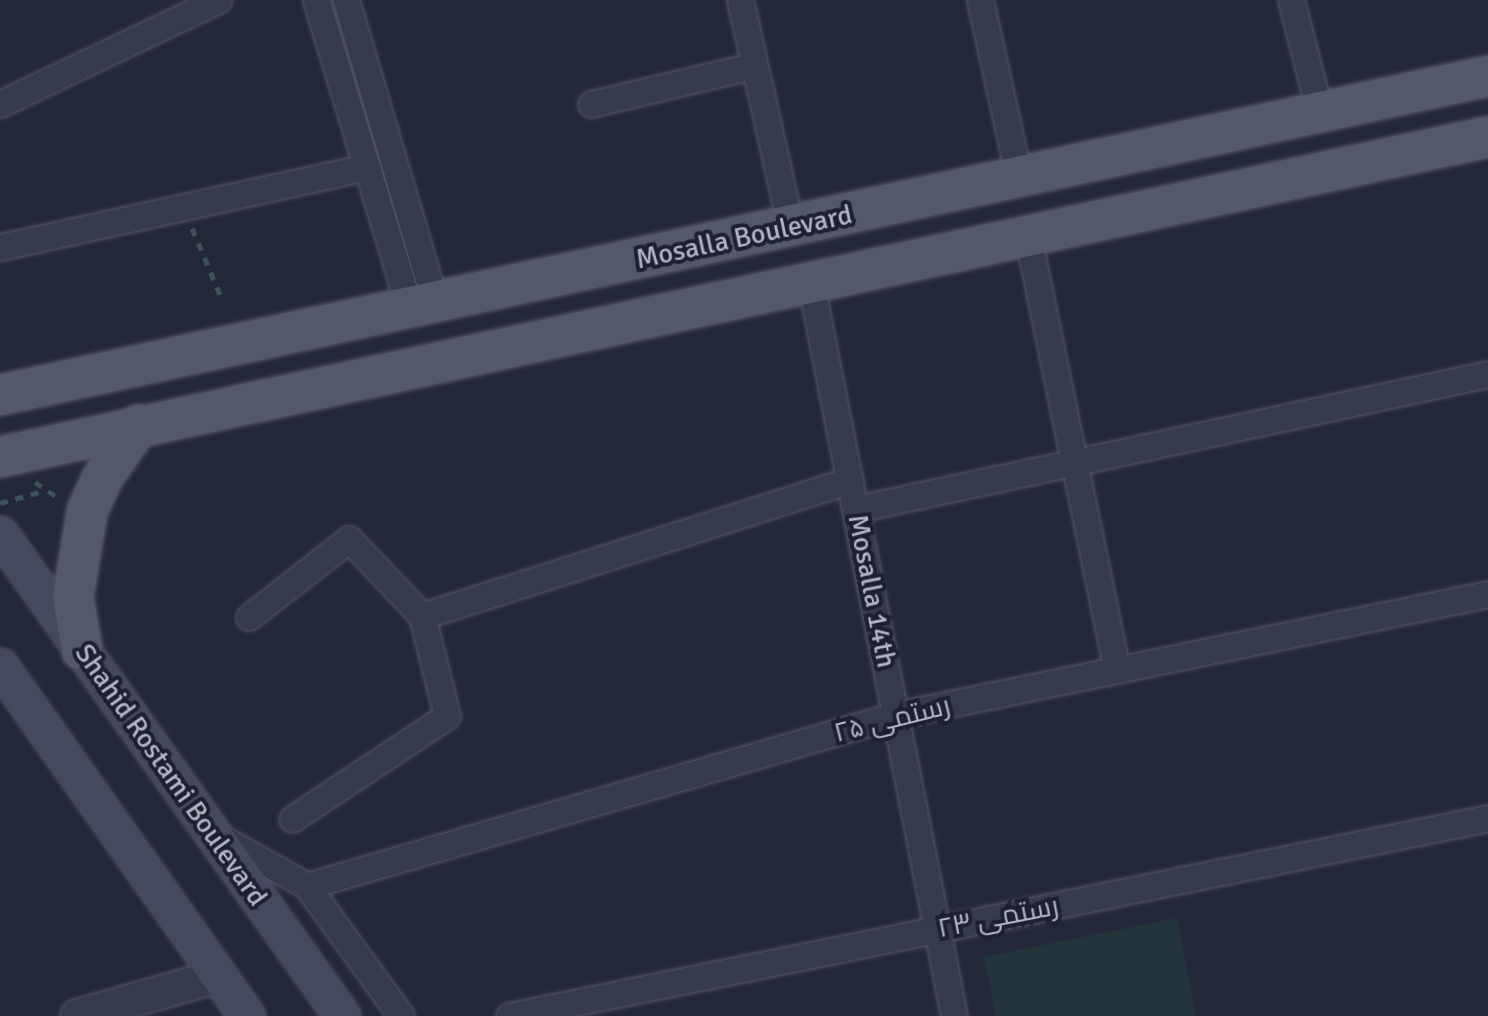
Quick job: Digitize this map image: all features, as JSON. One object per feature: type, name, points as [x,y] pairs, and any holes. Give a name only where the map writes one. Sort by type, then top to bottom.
[{"type":"main road","name":"Mosalla Boulevard","points":[[0,395],[59,386],[792,228],[1318,109],[1488,76]]},
{"type":"main road","points":[[0,457],[1488,137]]},
{"type":"main road","points":[[423,306],[455,358]]},
{"type":"main road","points":[[0,371],[59,386]]},
{"type":"main road","points":[[82,650],[73,597],[86,512],[101,480],[139,425]]},
{"type":"main road","name":"Shahid Rostami Boulevard","points":[[0,534],[342,1016]]},
{"type":"main road","points":[[0,666],[247,1016]]},
{"type":"street","points":[[0,104],[218,0]]},
{"type":"street","points":[[316,0],[367,167],[423,306]]},
{"type":"street","points":[[346,0],[423,306]]},
{"type":"street","points":[[740,0],[792,228]]},
{"type":"street","points":[[980,0],[1019,177]]},
{"type":"street","points":[[1292,0],[1318,109]]},
{"type":"street","points":[[591,104],[752,66]]},
{"type":"street","points":[[0,248],[367,167]]},
{"type":"street","points":[[1028,237],[1078,464],[1117,670]]},
{"type":"street","name":"Mosalla 14th","points":[[811,284],[954,1016]]},
{"type":"street","points":[[856,509],[1488,374]]},
{"type":"street","points":[[422,616],[850,480]]},
{"type":"street","points":[[249,617],[349,539],[422,616],[447,716],[292,819]]},
{"type":"street","name":"رستمی ۲۵","points":[[307,886],[896,715],[1488,594]]},
{"type":"street","name":"رستمی ۲۳","points":[[509,1016],[1488,818]]},
{"type":"street","points":[[210,832],[307,886],[400,1016]]},
{"type":"street","points":[[77,1016],[218,976]]},
{"type":"path","points":[[183,207],[222,299]]},
{"type":"path","points":[[0,504],[43,491]]},
{"type":"shaded area","points":[[1177,918],[1196,1016],[996,1016],[984,957]]}]
